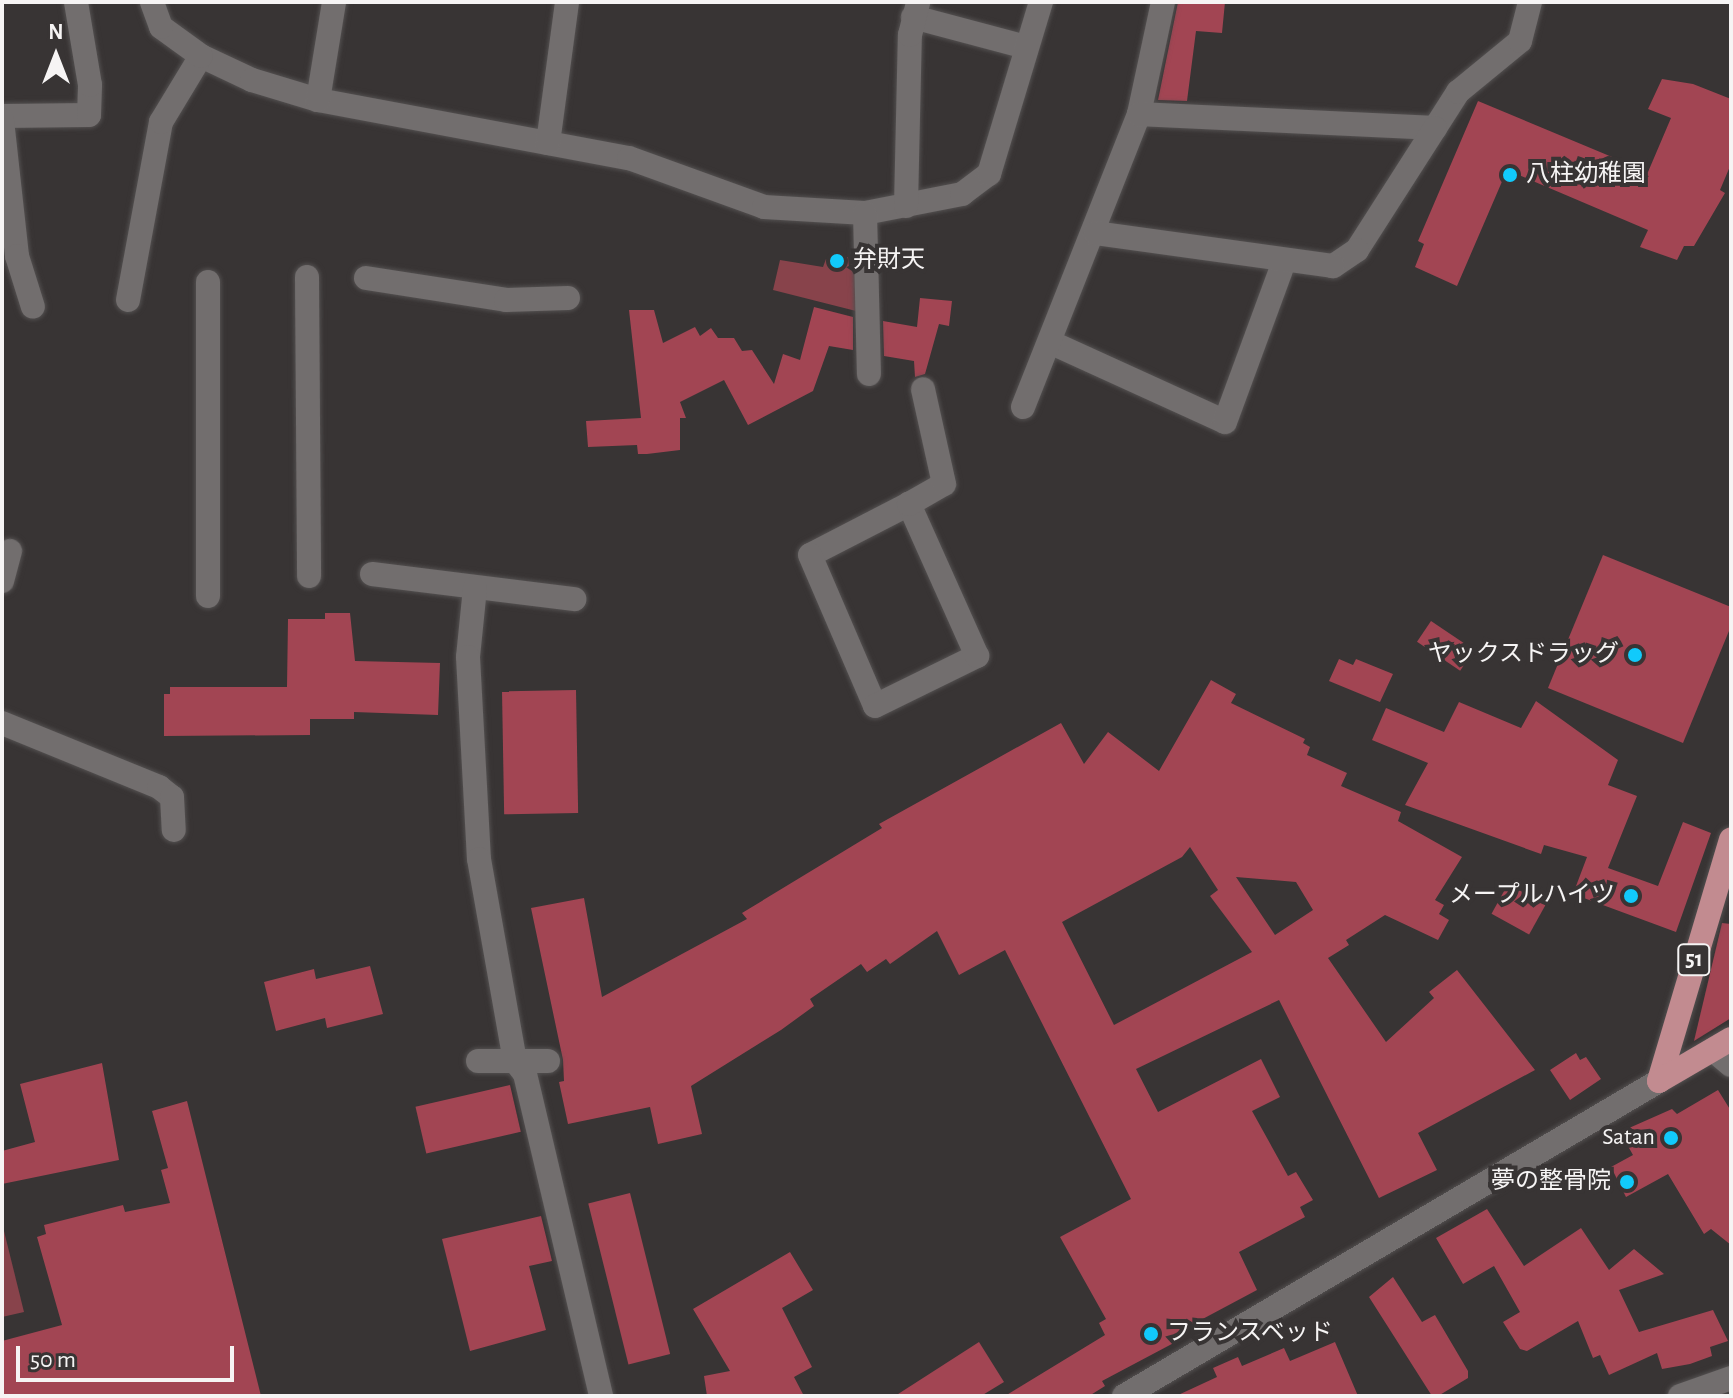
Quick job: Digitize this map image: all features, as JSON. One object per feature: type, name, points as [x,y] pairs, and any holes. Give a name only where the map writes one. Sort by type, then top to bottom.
[{"type":"main road","name":"51","points":[[1659,1081],[1731,840]]},
{"type":"main road","points":[[1659,1081],[1725,1051]]},
{"type":"street","points":[[33,307],[17,256],[8,211],[2,118],[89,115],[90,85],[76,2]]},
{"type":"street","points":[[152,2],[161,27],[201,56],[252,80],[318,100],[629,158],[764,207],[865,213],[962,194],[989,174],[1010,119],[1026,47],[1041,2]]},
{"type":"street","points":[[318,100],[334,2]]},
{"type":"street","points":[[548,143],[567,2]]},
{"type":"street","points":[[1023,407],[1052,343],[1139,114],[1163,2]]},
{"type":"street","points":[[1095,233],[1284,262],[1333,266],[1357,250],[1458,92],[1520,41],[1530,2]]},
{"type":"street","points":[[906,206],[916,10],[1026,47]]},
{"type":"street","points":[[128,300],[161,122],[201,56]]},
{"type":"street","points":[[1139,114],[1435,128]]},
{"type":"street","points":[[865,213],[869,374]]},
{"type":"street","points":[[1052,343],[1225,422],[1284,262]]},
{"type":"street","points":[[307,277],[309,576]]},
{"type":"street","points":[[366,278],[506,300],[568,298]]},
{"type":"street","points":[[208,282],[208,596]]},
{"type":"street","points":[[909,504],[977,656],[875,706],[810,555],[944,484],[923,389]]},
{"type":"street","points":[[2,581],[10,551]]},
{"type":"street","points":[[372,574],[408,575],[475,588],[574,599]]},
{"type":"street","points":[[475,588],[468,657],[479,859],[515,1061],[525,1074],[601,1396]]},
{"type":"street","points":[[2,723],[159,787],[172,797],[174,830]]},
{"type":"street","points":[[478,1061],[548,1061]]},
{"type":"street","points":[[1124,1396],[1659,1081]]},
{"type":"street","points":[[1680,1396],[1731,1378]]},
{"type":"shaded area","points":[[848,257],[849,268],[856,268],[856,311],[773,290],[780,260],[823,267],[826,259]]},
{"type":"shaded area","points":[[2,1223],[24,1312],[2,1317]]},
{"type":"building","points":[[1178,2],[1225,2],[1222,33],[1196,31],[1187,101],[1158,100]]},
{"type":"building","points":[[1662,79],[1693,84],[1731,99],[1731,164],[1720,190],[1725,193],[1694,246],[1684,246],[1677,260],[1640,247],[1648,230],[1507,170],[1457,286],[1415,267],[1424,244],[1418,241],[1478,101],[1648,172],[1671,118],[1648,109]]},
{"type":"building","points":[[920,298],[952,301],[949,326],[939,324],[925,374],[915,377],[914,361],[884,356],[883,321],[917,327]]},
{"type":"building","points":[[814,307],[853,317],[853,350],[829,346],[813,391],[748,425],[724,380],[680,402],[686,418],[680,418],[680,450],[638,454],[637,445],[588,447],[586,421],[641,418],[629,310],[654,310],[663,343],[695,327],[700,336],[711,328],[718,338],[734,338],[742,351],[752,350],[774,384],[783,354],[800,360]]},
{"type":"building","points":[[1603,555],[1731,607],[1731,626],[1683,743],[1548,688]]},
{"type":"building","points":[[325,613],[350,613],[355,661],[440,663],[438,715],[354,712],[354,719],[310,719],[310,735],[164,736],[164,694],[170,694],[170,687],[287,687],[288,619],[325,619]]},
{"type":"building","points":[[1431,621],[1474,650],[1460,671],[1417,642]]},
{"type":"building","points":[[1339,659],[1353,665],[1356,659],[1393,674],[1380,702],[1329,681]]},
{"type":"building","points":[[1211,680],[1236,694],[1231,703],[1305,739],[1303,743],[1310,747],[1307,755],[1347,773],[1341,786],[1401,812],[1398,821],[1462,857],[1435,900],[1444,905],[1439,914],[1449,920],[1438,940],[1385,915],[1346,940],[1349,945],[1328,958],[1386,1042],[1434,998],[1429,992],[1457,970],[1535,1070],[1418,1133],[1437,1170],[1379,1198],[1279,1000],[1136,1069],[1158,1112],[1261,1059],[1280,1097],[1252,1111],[1288,1176],[1296,1172],[1313,1200],[1300,1207],[1305,1217],[1239,1252],[1257,1290],[1182,1330],[1185,1337],[1102,1381],[1105,1386],[1089,1396],[1005,1396],[1105,1335],[1099,1323],[1106,1319],[1060,1237],[1131,1199],[1005,950],[959,975],[937,931],[890,964],[886,959],[867,972],[861,964],[810,999],[814,1006],[781,1030],[691,1086],[702,1134],[658,1144],[650,1107],[568,1124],[559,1082],[564,1081],[563,1060],[531,908],[584,898],[602,997],[747,919],[742,913],[882,828],[879,824],[1061,723],[1084,764],[1108,732],[1159,771]],"holes":[[[1190,847],[1218,890],[1210,896],[1252,952],[1114,1025],[1062,922],[1182,857]],[[1236,877],[1296,882],[1313,910],[1275,935]]]},
{"type":"building","points":[[576,690],[578,813],[504,814],[502,691]]},
{"type":"building","points":[[1536,701],[1618,760],[1608,785],[1637,796],[1608,868],[1658,886],[1683,822],[1711,833],[1676,932],[1573,894],[1587,857],[1544,845],[1541,854],[1405,805],[1428,763],[1372,740],[1386,708],[1444,732],[1459,702],[1521,728]]},
{"type":"building","points":[[1508,884],[1546,905],[1529,935],[1492,914]]},
{"type":"building","points":[[1722,923],[1731,924],[1731,1018],[1694,1041]]},
{"type":"building","points":[[370,966],[383,1014],[327,1028],[325,1018],[276,1031],[264,982],[314,969],[316,979]]},
{"type":"building","points":[[1576,1053],[1580,1060],[1586,1057],[1601,1079],[1570,1100],[1550,1070]]},
{"type":"building","points":[[102,1063],[119,1160],[2,1184],[2,1151],[35,1142],[20,1084]]},
{"type":"building","points":[[510,1085],[521,1132],[426,1154],[415,1107]]},
{"type":"building","points":[[1718,1090],[1731,1111],[1731,1245],[1711,1229],[1704,1234],[1668,1174],[1626,1197],[1611,1167],[1633,1155],[1620,1132],[1672,1109],[1677,1114]]},
{"type":"building","points":[[187,1101],[261,1396],[2,1396],[2,1341],[62,1325],[37,1237],[46,1234],[44,1225],[123,1205],[125,1212],[170,1203],[161,1170],[168,1168],[152,1111]]},
{"type":"building","points":[[630,1193],[670,1354],[628,1364],[588,1203]]},
{"type":"building","points":[[1487,1209],[1524,1266],[1581,1228],[1609,1270],[1634,1249],[1664,1274],[1619,1290],[1639,1332],[1713,1310],[1728,1341],[1710,1347],[1712,1356],[1690,1364],[1662,1369],[1657,1353],[1609,1375],[1600,1355],[1593,1358],[1578,1321],[1527,1351],[1520,1349],[1503,1322],[1520,1312],[1494,1266],[1463,1284],[1436,1238]]},
{"type":"building","points":[[541,1216],[552,1261],[529,1266],[546,1330],[470,1351],[442,1239]]},
{"type":"building","points":[[790,1252],[813,1290],[782,1308],[812,1367],[794,1377],[804,1396],[707,1396],[704,1376],[730,1371],[693,1309]]},
{"type":"building","points":[[1393,1277],[1422,1322],[1435,1315],[1468,1371],[1468,1378],[1438,1396],[1432,1396],[1369,1297]]},
{"type":"building","points":[[979,1342],[1004,1382],[981,1396],[895,1396]]},
{"type":"building","points":[[1335,1342],[1358,1396],[1176,1396],[1217,1377],[1213,1368],[1238,1357],[1242,1366],[1284,1348],[1290,1361]]},
{"type":"place","name":"八柱幼稚園","points":[[1510,175]]},
{"type":"place","name":"弁財天","points":[[837,261]]},
{"type":"place","name":"ヤックスドラッグ","points":[[1635,655]]},
{"type":"place","name":"メープルハイツ","points":[[1631,896]]},
{"type":"place","name":"Satan","points":[[1671,1138]]},
{"type":"place","name":"夢の整骨院","points":[[1627,1182]]},
{"type":"place","name":"フランスベッド","points":[[1151,1334]]}]
